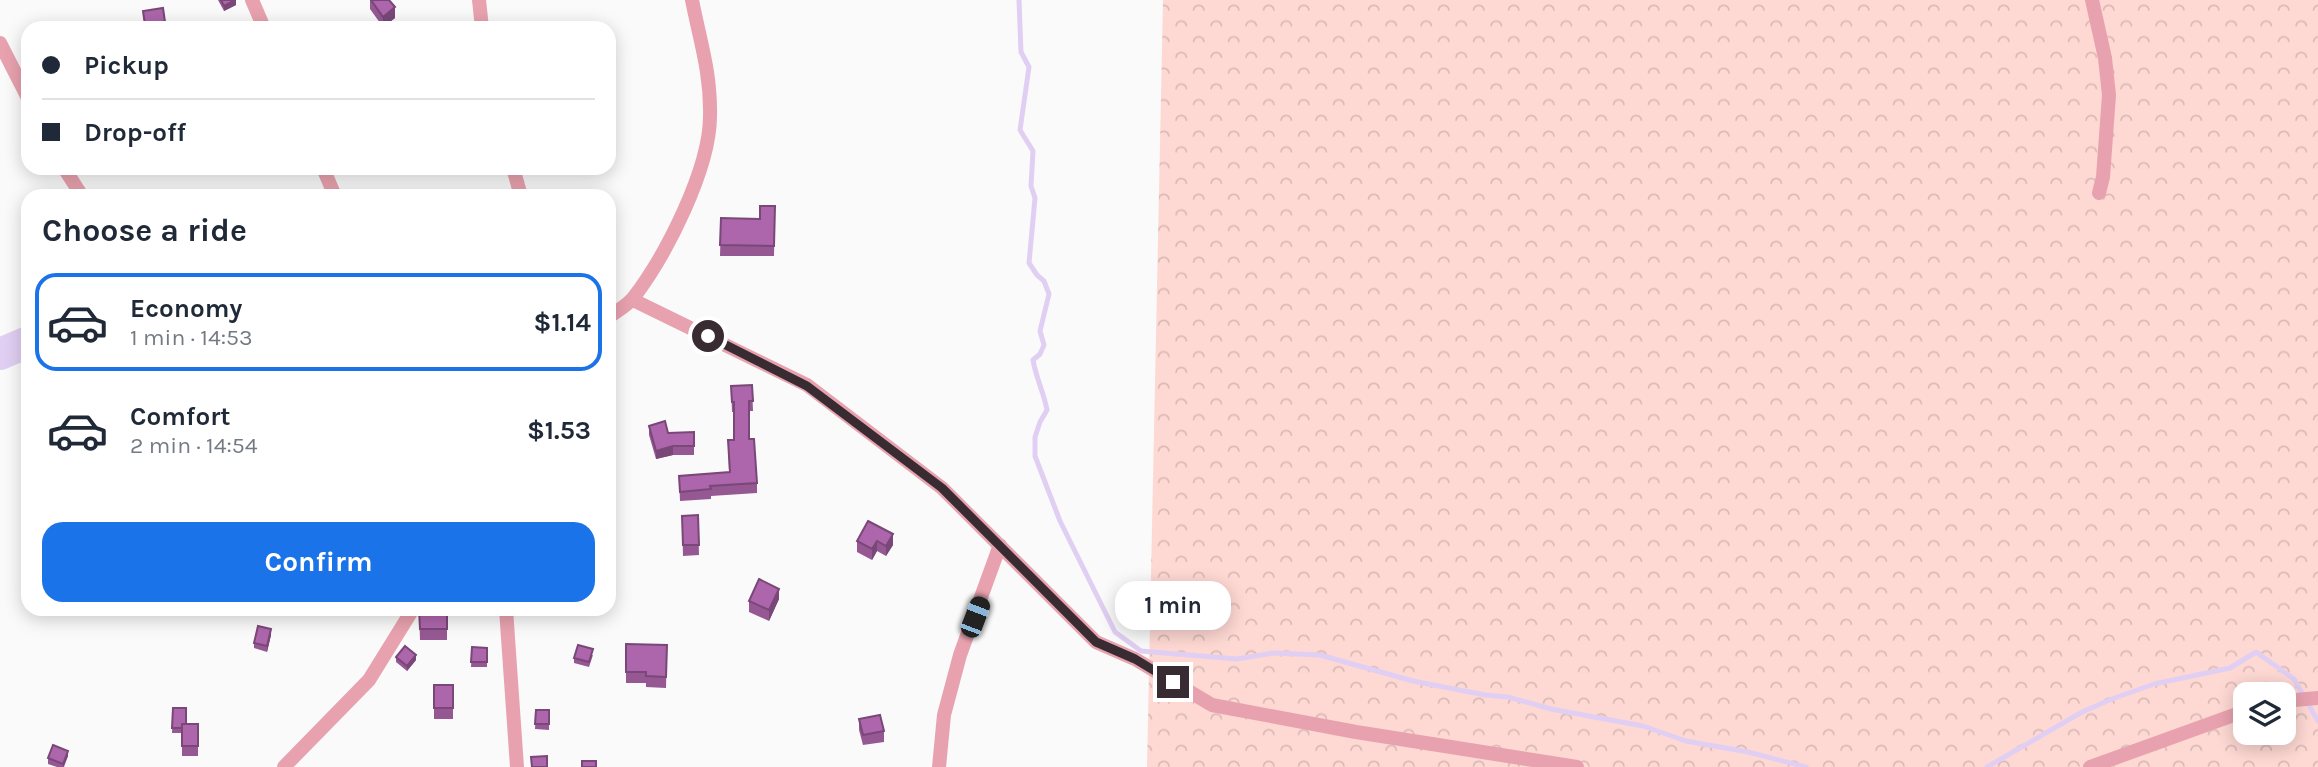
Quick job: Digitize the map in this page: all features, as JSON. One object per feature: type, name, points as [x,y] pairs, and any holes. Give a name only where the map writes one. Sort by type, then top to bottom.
[{"type":"street","points":[[252,0],[261,21]]},
{"type":"street","points":[[480,0],[482,21]]},
{"type":"street","points":[[616,311],[633,300],[658,260],[692,193],[710,120],[710,82],[692,0]]},
{"type":"street","points":[[2092,0],[2105,58],[2109,95],[2103,177],[2099,193]]},
{"type":"street","points":[[0,43],[21,84]]},
{"type":"street","points":[[633,300],[807,386],[942,488],[1096,642],[1135,659],[1212,705],[1356,732],[1577,767]]},
{"type":"street","points":[[939,767],[944,715],[960,655],[1000,545]]},
{"type":"street","points":[[284,767],[369,680],[409,616]]},
{"type":"street","points":[[506,616],[517,767]]},
{"type":"street","points":[[2296,700],[2318,698]]},
{"type":"street","points":[[2090,767],[2233,715]]},
{"type":"green space","points":[[1163,0],[2318,0],[2318,767],[1147,767]]},
{"type":"building","points":[[221,0],[235,0],[224,6]]},
{"type":"building","points":[[371,0],[389,0],[395,7],[383,17]]},
{"type":"building","points":[[163,8],[165,21],[144,21],[143,11]]},
{"type":"building","points":[[760,206],[775,206],[774,246],[720,245],[721,218],[760,219]]},
{"type":"building","points":[[752,385],[753,401],[749,401],[749,439],[754,439],[757,483],[710,486],[711,489],[680,492],[679,476],[730,472],[728,440],[734,440],[734,402],[731,386]]},
{"type":"building","points":[[665,421],[668,433],[694,432],[694,446],[673,446],[656,451],[649,426]]},
{"type":"building","points":[[698,515],[699,545],[683,545],[682,516]]},
{"type":"building","points":[[868,521],[893,534],[886,546],[877,541],[872,549],[857,541]]},
{"type":"building","points":[[759,579],[779,589],[769,610],[749,601]]},
{"type":"building","points":[[419,616],[447,616],[447,629],[420,629]]},
{"type":"building","points":[[258,626],[271,629],[267,646],[254,643]]},
{"type":"building","points":[[626,644],[667,645],[666,677],[646,676],[646,672],[626,672]]},
{"type":"building","points":[[578,645],[593,649],[589,662],[574,658]]},
{"type":"building","points":[[405,646],[416,655],[407,666],[396,657]]},
{"type":"building","points":[[472,647],[487,648],[487,662],[471,662]]},
{"type":"building","points":[[434,685],[453,685],[453,708],[434,708]]},
{"type":"building","points":[[173,708],[186,708],[186,724],[182,724],[182,728],[172,728]]},
{"type":"building","points":[[536,710],[549,710],[549,724],[535,724]]},
{"type":"building","points":[[880,715],[884,731],[863,735],[859,719]]},
{"type":"building","points":[[182,724],[198,724],[198,746],[182,746]]},
{"type":"building","points":[[53,745],[68,751],[63,764],[48,758]]},
{"type":"building","points":[[547,756],[547,767],[532,767],[531,757]]},
{"type":"building","points":[[582,761],[596,761],[596,767],[582,767]]},
{"type":"waterway","points":[[1019,0],[1021,52],[1029,67],[1020,130],[1033,151],[1031,186],[1035,198],[1029,263],[1044,281],[1049,294],[1040,331],[1044,345],[1033,360],[1047,410],[1035,437],[1035,456],[1060,521],[1115,632],[1141,651],[1237,659],[1273,653],[1320,655],[1413,681],[1508,697],[1551,709],[1643,726],[1686,741],[1748,752],[1806,767]]},
{"type":"waterway","points":[[0,354],[21,345]]},
{"type":"waterway","points":[[1987,767],[2082,712],[2112,699],[2154,684],[2230,668],[2256,652],[2294,679],[2318,721]]},
{"type":"route","points":[[708,336],[807,386],[942,488],[1096,642],[1135,659],[1173,682]]}]
